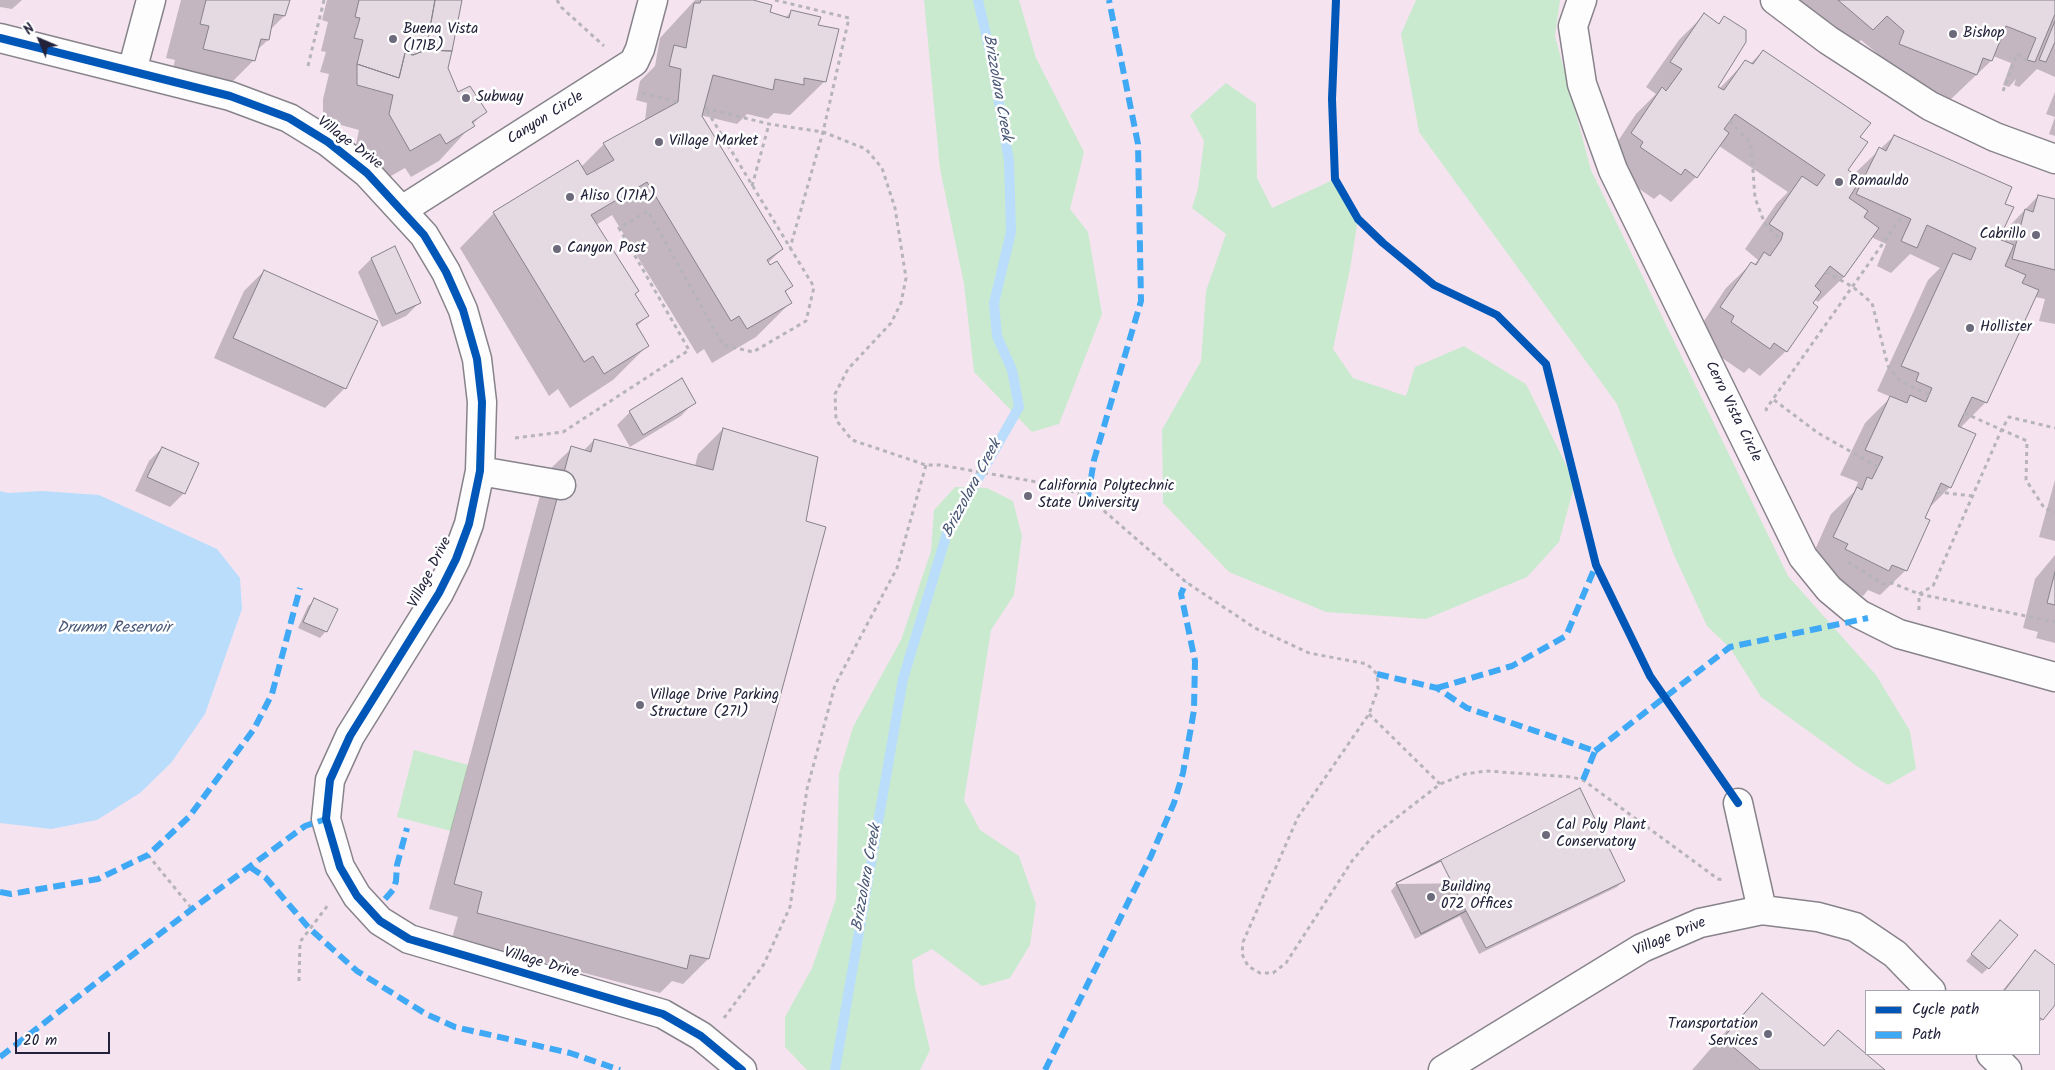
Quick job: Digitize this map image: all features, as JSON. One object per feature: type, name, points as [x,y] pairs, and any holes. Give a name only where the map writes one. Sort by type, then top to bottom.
[{"type":"street","points":[[132,71],[151,0]]},
{"type":"street","name":"Canyon Circle","points":[[402,210],[634,62],[640,49],[653,0]]},
{"type":"street","name":"Cerro Vista Circle","points":[[1582,0],[1573,26],[1582,84],[1613,170],[1803,557],[1829,589],[1860,614],[1899,634],[2055,677]]},
{"type":"street","points":[[1775,0],[1828,40],[1930,106],[1995,137],[2055,159]]},
{"type":"street","name":"Village Drive","points":[[0,38],[230,96],[288,118],[328,142],[368,172],[424,235],[446,272],[463,310],[477,359],[482,402],[480,471],[469,524],[456,559],[439,593],[350,736],[330,780],[326,819],[340,867],[357,896],[368,909],[380,921],[409,939],[663,1014],[701,1036],[742,1070]]},
{"type":"street","points":[[480,471],[560,486]]},
{"type":"street","points":[[1738,803],[1760,898]]},
{"type":"street","name":"Village Drive","points":[[1443,1070],[1642,948],[1760,898],[1855,927],[1895,954],[1930,990]]},
{"type":"street","points":[[1992,1055],[2007,1070]]},
{"type":"path","points":[[308,66],[324,0]]},
{"type":"path","points":[[557,0],[561,7],[611,52]]},
{"type":"path","points":[[775,0],[849,18],[823,132],[790,248]]},
{"type":"path","points":[[2002,91],[2017,54],[2028,60]]},
{"type":"path","points":[[636,92],[678,102]]},
{"type":"path","points":[[515,438],[563,432],[689,350],[619,228],[648,211],[723,345],[753,352],[806,321],[814,287],[705,108],[770,124],[823,132],[866,149],[882,168],[895,208],[906,278],[901,303],[891,323],[848,369],[835,394],[836,420],[852,440],[926,465],[940,465],[1054,485],[1088,497],[1186,582],[1254,628],[1309,652],[1367,664],[1377,674],[1378,690],[1369,714],[1298,816],[1243,942],[1242,954],[1248,966],[1260,973],[1273,972],[1286,963],[1362,848],[1373,836],[1440,784],[1465,774],[1486,771],[1572,777],[1583,780],[1718,879],[1760,898]]},
{"type":"path","points":[[1730,121],[1751,144],[1755,198],[1765,224],[1781,240]]},
{"type":"path","points":[[752,187],[770,124]]},
{"type":"path","points":[[1770,418],[1766,409],[1903,215]]},
{"type":"path","points":[[1826,272],[1853,287],[1872,303],[1888,366],[1900,380],[1929,395]]},
{"type":"path","points":[[1774,400],[1818,433],[1878,467]]},
{"type":"path","points":[[1964,413],[2026,441],[2026,480],[2045,509],[2055,512]]},
{"type":"path","points":[[1919,594],[1933,586],[2001,431],[2010,417],[2055,428]]},
{"type":"path","points":[[722,1021],[764,964],[790,907],[807,789],[835,686],[897,568],[926,465]]},
{"type":"path","points":[[1937,492],[1973,496]]},
{"type":"path","points":[[1840,557],[1883,584],[1892,583],[1919,594],[2055,622]]},
{"type":"path","points":[[1919,594],[1920,640]]},
{"type":"path","points":[[1369,714],[1440,784]]},
{"type":"path","points":[[148,855],[192,908]]},
{"type":"path","points":[[299,981],[298,951],[303,936],[332,900]]},
{"type":"shaded area","name":"California Polytechnic State University","points":[[0,0],[2055,0],[2055,1070],[0,1070]]},
{"type":"green space","points":[[924,0],[1019,0],[1036,58],[1084,152],[1070,209],[1088,232],[1102,314],[1059,424],[1032,432],[974,372],[964,284],[940,169]]},
{"type":"green space","points":[[1416,0],[1560,0],[1555,36],[1591,170],[1788,576],[1876,675],[1910,731],[1916,769],[1888,785],[1858,767],[1761,697],[1730,648],[1707,626],[1674,555],[1617,404],[1419,132],[1401,34]]},
{"type":"green space","points":[[1226,83],[1256,104],[1257,178],[1272,208],[1335,179],[1358,219],[1350,269],[1333,349],[1353,378],[1406,396],[1415,367],[1464,346],[1526,384],[1575,483],[1559,542],[1527,577],[1426,619],[1326,612],[1229,572],[1163,503],[1162,430],[1201,361],[1206,291],[1226,234],[1192,208],[1198,188],[1204,141],[1190,115]]},
{"type":"green space","points":[[955,487],[987,488],[1013,501],[1022,536],[1014,595],[991,630],[964,800],[980,830],[1019,856],[1036,904],[1030,945],[1010,978],[982,986],[932,949],[912,960],[915,987],[930,1050],[920,1070],[807,1070],[785,1047],[785,1017],[812,968],[836,899],[839,774],[853,727],[901,640],[931,551],[934,510]]},
{"type":"green space","points":[[414,750],[468,765],[451,831],[397,817]]},
{"type":"water","name":"Drumm Reservoir","points":[[0,491],[8,493],[42,491],[99,495],[217,549],[240,578],[242,609],[205,714],[171,763],[140,793],[97,820],[51,829],[0,823]]},
{"type":"building","points":[[206,0],[290,0],[285,16],[274,14],[269,40],[261,39],[255,61],[203,49],[209,26],[200,24]]},
{"type":"building","name":"Buena Vista (171B)","points":[[359,0],[435,0],[426,50],[413,55],[405,53],[399,78],[357,64],[363,40],[354,38],[360,18],[355,17]]},
{"type":"building","points":[[435,0],[462,0],[452,51],[426,50]]},
{"type":"building","name":"Aliso (171A)","points":[[701,0],[753,0],[772,5],[770,12],[789,18],[791,10],[821,17],[818,25],[839,29],[826,82],[804,78],[804,85],[775,79],[773,90],[713,75],[702,116],[783,249],[767,260],[770,265],[777,261],[793,286],[785,291],[792,303],[747,329],[739,316],[731,321],[647,182],[591,215],[639,291],[635,294],[649,316],[636,324],[649,346],[604,374],[593,356],[584,362],[493,212],[578,160],[587,175],[614,160],[603,143],[678,102],[681,69],[669,66],[674,45],[686,48],[694,3],[700,3]]},
{"type":"building","name":"Bishop","points":[[1838,0],[2055,0],[2055,14],[2035,62],[2027,60],[2036,38],[2006,26],[1992,61],[1983,58],[1977,75],[1899,44],[1904,31],[1887,16],[1873,30]]},
{"type":"building","name":"Romauldo","points":[[1704,13],[1719,24],[1724,16],[1746,30],[1746,42],[1718,87],[1724,90],[1745,60],[1753,64],[1763,50],[1871,123],[1860,137],[1868,142],[1848,170],[1861,179],[1849,198],[1868,211],[1864,217],[1879,228],[1844,277],[1830,266],[1815,286],[1821,292],[1813,303],[1818,307],[1787,352],[1774,343],[1770,349],[1731,322],[1734,316],[1720,307],[1751,262],[1756,265],[1764,252],[1770,256],[1781,240],[1783,233],[1769,224],[1802,176],[1817,186],[1825,175],[1735,114],[1724,129],[1729,133],[1697,178],[1685,169],[1681,175],[1640,147],[1643,142],[1631,133],[1662,87],[1666,91],[1682,69],[1670,62]]},
{"type":"building","points":[[2055,21],[2055,42],[2046,62],[2039,60]]},
{"type":"building","points":[[426,50],[452,51],[448,68],[458,92],[470,86],[487,112],[472,122],[475,126],[446,144],[440,134],[410,151],[389,114],[393,95],[357,85],[357,64],[399,78],[405,53],[413,55]]},
{"type":"building","name":"Hollister","points":[[1894,135],[2012,187],[2005,204],[2014,207],[1999,239],[2014,245],[2005,266],[2026,275],[2022,283],[2039,290],[1987,403],[1972,397],[1958,426],[1976,434],[1951,488],[1941,483],[1925,518],[1930,520],[1907,571],[1892,565],[1889,571],[1845,549],[1848,544],[1833,537],[1857,487],[1862,490],[1867,477],[1872,479],[1883,457],[1865,450],[1890,396],[1907,403],[1910,395],[1926,402],[1932,388],[1916,381],[1919,373],[1901,366],[1953,253],[1971,260],[1976,248],[1927,225],[1917,248],[1901,241],[1911,219],[1856,194],[1879,147],[1886,151]]},
{"type":"building","name":"Cabrillo","points":[[2038,195],[2055,199],[2055,270],[2012,259],[2025,209],[2033,212]]},
{"type":"building","points":[[395,246],[421,303],[396,314],[371,258]]},
{"type":"building","points":[[264,270],[378,321],[346,389],[233,338]]},
{"type":"building","points":[[682,378],[696,403],[643,435],[629,411]]},
{"type":"building","name":"Village Drive Parking Structure (271)","points":[[723,428],[818,457],[806,521],[826,527],[709,959],[690,955],[687,969],[477,913],[482,892],[454,884],[571,446],[591,452],[594,439],[713,470]]},
{"type":"building","points":[[162,447],[199,463],[185,494],[147,477]]},
{"type":"building","points":[[2055,572],[2055,605],[2047,603]]},
{"type":"building","points":[[314,598],[338,609],[327,632],[303,622]]},
{"type":"building","name":"Cal Poly Plant Conservatory","points":[[1580,788],[1625,881],[1486,948],[1466,911],[1421,934],[1396,883]]},
{"type":"building","name":"Building 072 Offices","points":[[1441,861],[1466,911],[1421,934],[1396,883]]},
{"type":"building","points":[[2000,920],[2018,935],[1989,969],[1971,954]]},
{"type":"building","points":[[2035,950],[2055,965],[2055,1005],[2043,1020],[2040,1018],[2040,990],[2005,990]]},
{"type":"building","name":"Transportation Services","points":[[1762,993],[1824,1046],[1838,1030],[1865,1055],[1885,1070],[1760,1070],[1723,1038]]},
{"type":"waterway","name":"Brizzolara Creek","points":[[835,1070],[903,679],[947,533],[1019,407],[1012,370],[997,336],[994,303],[1011,232],[1009,161],[991,56],[978,0]]},
{"type":"marked path","points":[[1088,497],[1094,460],[1141,301],[1138,144],[1109,0]]},
{"type":"marked path","points":[[1437,688],[1512,666],[1566,636],[1596,565]]},
{"type":"marked path","points":[[1045,1070],[1151,856],[1174,803],[1183,773],[1194,710],[1195,661],[1181,594],[1186,582]]},
{"type":"marked path","points":[[0,892],[11,894],[98,879],[148,855],[189,817],[254,729],[272,694],[300,588]]},
{"type":"marked path","points":[[1595,751],[1730,647],[1868,618]]},
{"type":"marked path","points":[[1377,674],[1437,688],[1467,708],[1595,751],[1583,780]]},
{"type":"marked path","points":[[0,1057],[192,909],[305,826],[326,819]]},
{"type":"marked path","points":[[385,899],[393,890],[396,881],[397,865],[407,828]]},
{"type":"marked path","points":[[250,867],[266,878],[309,928],[357,971],[426,1014],[455,1027],[570,1053],[620,1070]]},
{"type":"cycle path","points":[[1336,0],[1332,99],[1335,179],[1358,219],[1383,243],[1434,285],[1497,315],[1546,364],[1596,565],[1650,676],[1738,803]]},
{"type":"cycle path","points":[[0,38],[230,96],[289,118],[328,142],[367,173],[424,235],[446,272],[463,310],[477,359],[482,402],[480,471],[469,524],[456,559],[439,593],[350,736],[330,780],[326,819],[340,867],[357,896],[380,921],[409,939],[663,1014],[701,1036],[742,1070]]},
{"type":"place","name":"Bishop","points":[[1953,34]]},
{"type":"place","name":"Buena Vista (171B)","points":[[393,39]]},
{"type":"place","name":"Subway","points":[[466,98]]},
{"type":"place","name":"Village Market","points":[[659,142]]},
{"type":"place","name":"Romauldo","points":[[1839,182]]},
{"type":"place","name":"Aliso (171A)","points":[[570,197]]},
{"type":"place","name":"Cabrillo","points":[[2036,235]]},
{"type":"place","name":"Canyon Post","points":[[557,249]]},
{"type":"place","name":"Hollister","points":[[1970,328]]},
{"type":"place","name":"California Polytechnic State University","points":[[1028,496]]},
{"type":"place","name":"Village Drive Parking Structure (271)","points":[[640,705]]},
{"type":"place","name":"Cal Poly Plant Conservatory","points":[[1546,835]]},
{"type":"place","name":"Building 072 Offices","points":[[1431,897]]},
{"type":"place","name":"Transportation Services","points":[[1768,1034]]}]
